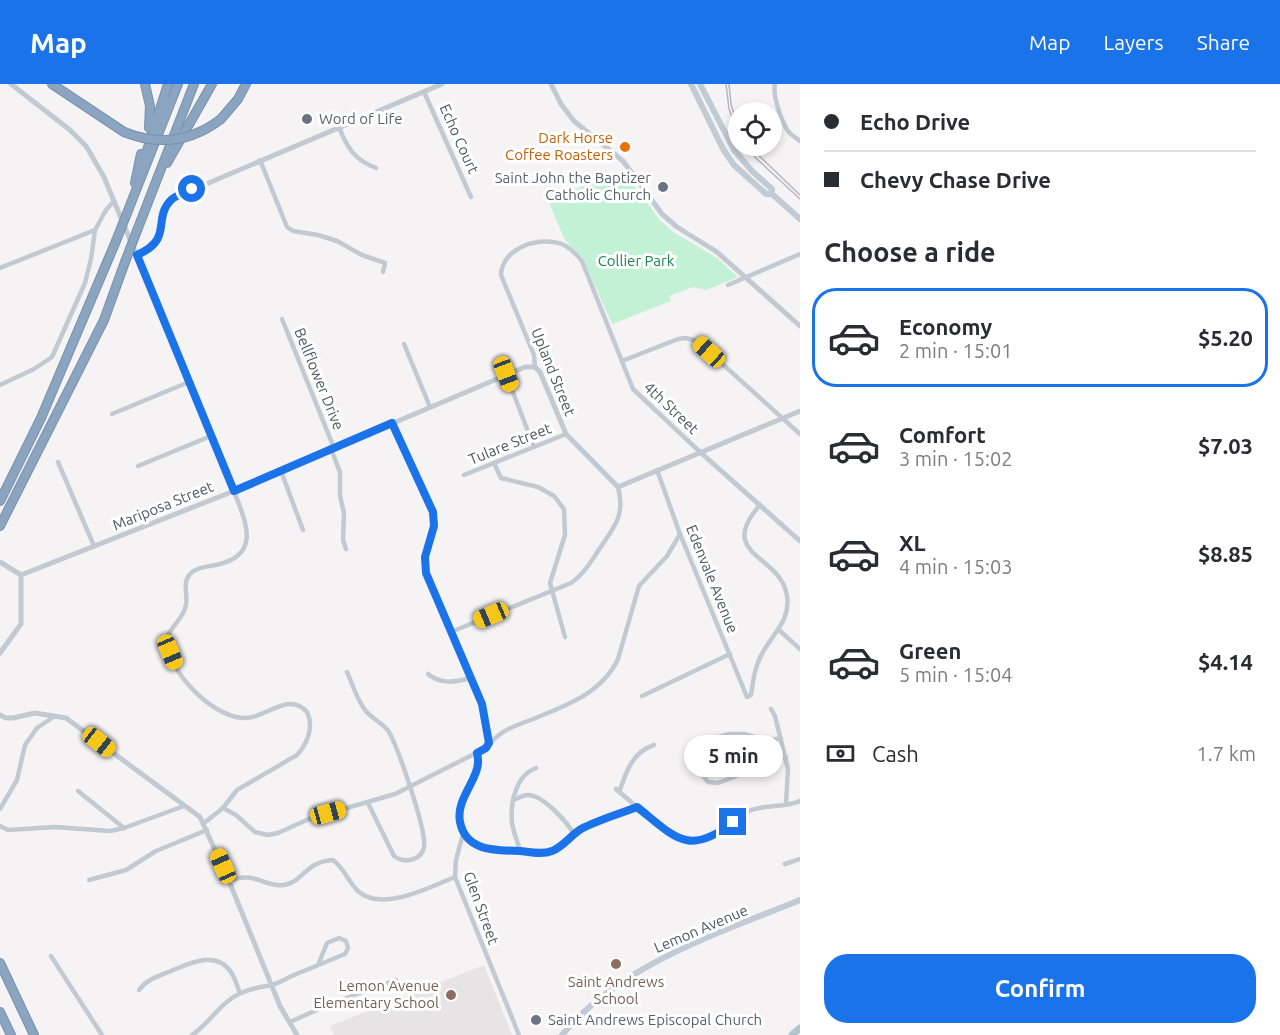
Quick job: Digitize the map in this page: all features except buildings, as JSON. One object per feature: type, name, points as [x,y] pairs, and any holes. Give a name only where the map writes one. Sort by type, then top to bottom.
[{"type":"highway","points":[[52,84],[124,132],[154,141],[174,140],[202,132],[220,119],[238,99],[246,84]]},
{"type":"highway","points":[[129,208],[150,117],[145,84]]},
{"type":"highway","points":[[129,208],[168,84]]},
{"type":"highway","points":[[0,501],[41,418],[116,241],[178,84]]},
{"type":"highway","points":[[0,526],[104,320],[194,84]]},
{"type":"highway","points":[[152,190],[212,84]]},
{"type":"highway","points":[[0,963],[34,1035]]},
{"type":"highway","points":[[21,1009],[39,1035]]},
{"type":"highway","points":[[1,1014],[9,1035]]},
{"type":"main road","points":[[691,84],[723,149],[734,165],[766,194],[772,195],[800,219]]},
{"type":"main road","points":[[700,84],[734,150],[772,189],[772,195]]},
{"type":"main road","name":"Lemon Avenue","points":[[562,1035],[597,1000],[658,960],[800,900]]},
{"type":"main road","points":[[792,1035],[800,1028]]},
{"type":"street","points":[[10,84],[70,130],[86,146],[104,177],[248,528],[246,543],[241,551],[230,560],[197,569],[188,576],[185,582],[185,608],[167,638],[170,652],[190,687],[206,702],[221,710],[238,717],[251,718],[293,703],[305,709],[311,724],[309,733],[297,754],[237,790],[223,808],[204,823]]},
{"type":"street","points":[[137,255],[150,249],[156,243],[166,208],[173,199],[442,84]]},
{"type":"street","points":[[551,84],[561,104],[574,121],[622,161],[662,214],[677,227],[717,252],[800,326]]},
{"type":"street","points":[[775,84],[773,90],[784,124],[790,134],[800,141]]},
{"type":"street","name":"Echo Court","points":[[424,92],[471,197]]},
{"type":"street","points":[[339,127],[354,156],[376,168]]},
{"type":"street","points":[[260,160],[287,227],[292,231],[318,235],[338,242],[362,255],[385,263],[383,272]]},
{"type":"street","points":[[0,385],[34,369],[52,357],[84,283],[91,260],[95,230],[114,201]]},
{"type":"street","points":[[0,268],[95,230]]},
{"type":"street","name":"4th Street","points":[[513,251],[544,241],[565,246],[574,252],[582,261],[633,389],[800,541]]},
{"type":"street","name":"Upland Street","points":[[513,251],[504,260],[501,275],[534,356],[535,367],[542,375],[566,434],[618,487]]},
{"type":"street","points":[[728,285],[800,254]]},
{"type":"street","name":"Bellflower Drive","points":[[282,319],[340,472],[340,496],[344,513],[343,540],[346,549]]},
{"type":"street","points":[[622,361],[678,339],[686,338],[697,341],[800,434]]},
{"type":"street","points":[[404,344],[430,407]]},
{"type":"street","name":"Mariposa Street","points":[[21,575],[234,491],[506,374],[525,367],[535,367]]},
{"type":"street","points":[[506,374],[534,447]]},
{"type":"street","points":[[112,414],[189,382]]},
{"type":"street","points":[[451,632],[571,583],[580,577],[613,532],[620,511],[618,487],[800,411]]},
{"type":"street","points":[[392,423],[433,512],[434,526],[425,557],[426,573],[482,704],[489,743]]},
{"type":"street","name":"Tulare Street","points":[[464,475],[566,434]]},
{"type":"street","points":[[138,466],[211,436]]},
{"type":"street","points":[[58,462],[94,546]]},
{"type":"street","points":[[494,463],[501,478],[538,486],[554,496],[564,509],[565,535],[551,578],[551,591],[565,637]]},
{"type":"street","name":"Edenvale Avenue","points":[[657,470],[680,534],[747,697],[751,694],[760,656],[779,630]]},
{"type":"street","points":[[281,471],[303,530]]},
{"type":"street","points":[[760,505],[747,520],[744,534],[749,549],[779,576],[786,588],[788,599],[786,615],[779,630],[800,650]]},
{"type":"street","points":[[223,808],[236,815],[255,832],[268,835],[278,833],[309,819],[392,795],[486,748],[493,738],[504,730],[581,698],[612,669],[618,659],[639,586],[667,556],[680,534]]},
{"type":"street","points":[[0,562],[21,575],[21,624],[0,653]]},
{"type":"street","points":[[642,696],[730,654]]},
{"type":"street","points":[[348,672],[363,708],[383,725],[390,735],[410,786],[424,844],[422,853],[415,859],[403,861],[394,856],[368,803]]},
{"type":"street","points":[[428,674],[433,678],[450,682],[470,678]]},
{"type":"street","points":[[771,709],[786,757],[788,770],[786,804]]},
{"type":"street","points":[[0,715],[6,718],[35,713],[71,721],[200,817],[271,985],[297,1035]]},
{"type":"street","points":[[0,809],[17,780],[25,746],[37,728],[55,716]]},
{"type":"street","points":[[781,738],[768,741],[744,734],[718,737],[705,747],[701,773],[708,782],[718,783],[786,757]]},
{"type":"street","points":[[654,745],[632,759],[617,790],[668,831],[685,841],[695,842],[714,834],[750,810],[800,801]]},
{"type":"street","name":"Glen Street","points":[[477,753],[480,764],[460,810],[463,834],[454,870],[455,877],[519,1035]]},
{"type":"street","points":[[520,851],[512,823],[514,800],[520,780],[536,768]]},
{"type":"street","points":[[78,791],[124,828]]},
{"type":"street","points":[[514,800],[528,795],[535,797],[560,814],[574,834]]},
{"type":"street","points":[[0,826],[8,830],[55,827],[110,831],[184,806]]},
{"type":"street","points":[[463,834],[477,845],[487,849],[551,852],[582,829],[637,807]]},
{"type":"street","points":[[89,880],[126,870],[156,851],[207,830]]},
{"type":"street","points":[[785,864],[800,858]]},
{"type":"street","points":[[229,881],[249,876],[282,885],[290,883],[316,863],[333,860],[342,866],[351,885],[360,893],[386,901],[455,877]]},
{"type":"street","points":[[192,1035],[202,1028],[227,1001],[240,993],[271,985],[345,954],[348,948],[346,941],[339,938],[327,943],[318,965]]},
{"type":"street","points":[[51,956],[102,1035]]},
{"type":"street","points":[[139,990],[144,983],[197,960],[208,960],[225,966],[232,973],[240,993]]},
{"type":"street","points":[[290,1022],[330,1004],[396,980]]},
{"type":"shaded area","name":"Lemon Avenue Elementary School","points":[[484,965],[512,1035],[334,1035],[330,1026]]},
{"type":"green space","name":"Collier Park","points":[[622,170],[660,220],[673,232],[717,258],[738,277],[706,290],[693,287],[669,296],[671,301],[612,324],[583,258],[565,240],[548,200]]},
{"type":"tram line","points":[[729,84],[731,102]]},
{"type":"tram line","points":[[759,156],[800,195]]},
{"type":"railway","points":[[726,84],[728,102]]},
{"type":"railway","points":[[754,156],[800,199]]},
{"type":"place","name":"Word of Life","points":[[307,119]]},
{"type":"place","name":"Dark Horse Coffee Roasters","points":[[625,147]]},
{"type":"place","name":"Saint John the Baptizer Catholic Church","points":[[663,187]]},
{"type":"place","name":"Saint Andrews School","points":[[616,964]]},
{"type":"place","name":"Lemon Avenue Elementary School","points":[[451,995]]},
{"type":"place","name":"Saint Andrews Episcopal Church","points":[[536,1020]]},
{"type":"route","points":[[192,189],[169,202],[156,243],[150,249],[137,255],[234,491],[392,423],[433,512],[433,534],[425,557],[426,573],[482,704],[489,743],[486,748],[477,753],[480,764],[461,804],[460,821],[463,834],[482,848],[542,853],[551,852],[582,829],[637,807],[685,841],[695,842],[733,822]]}]
